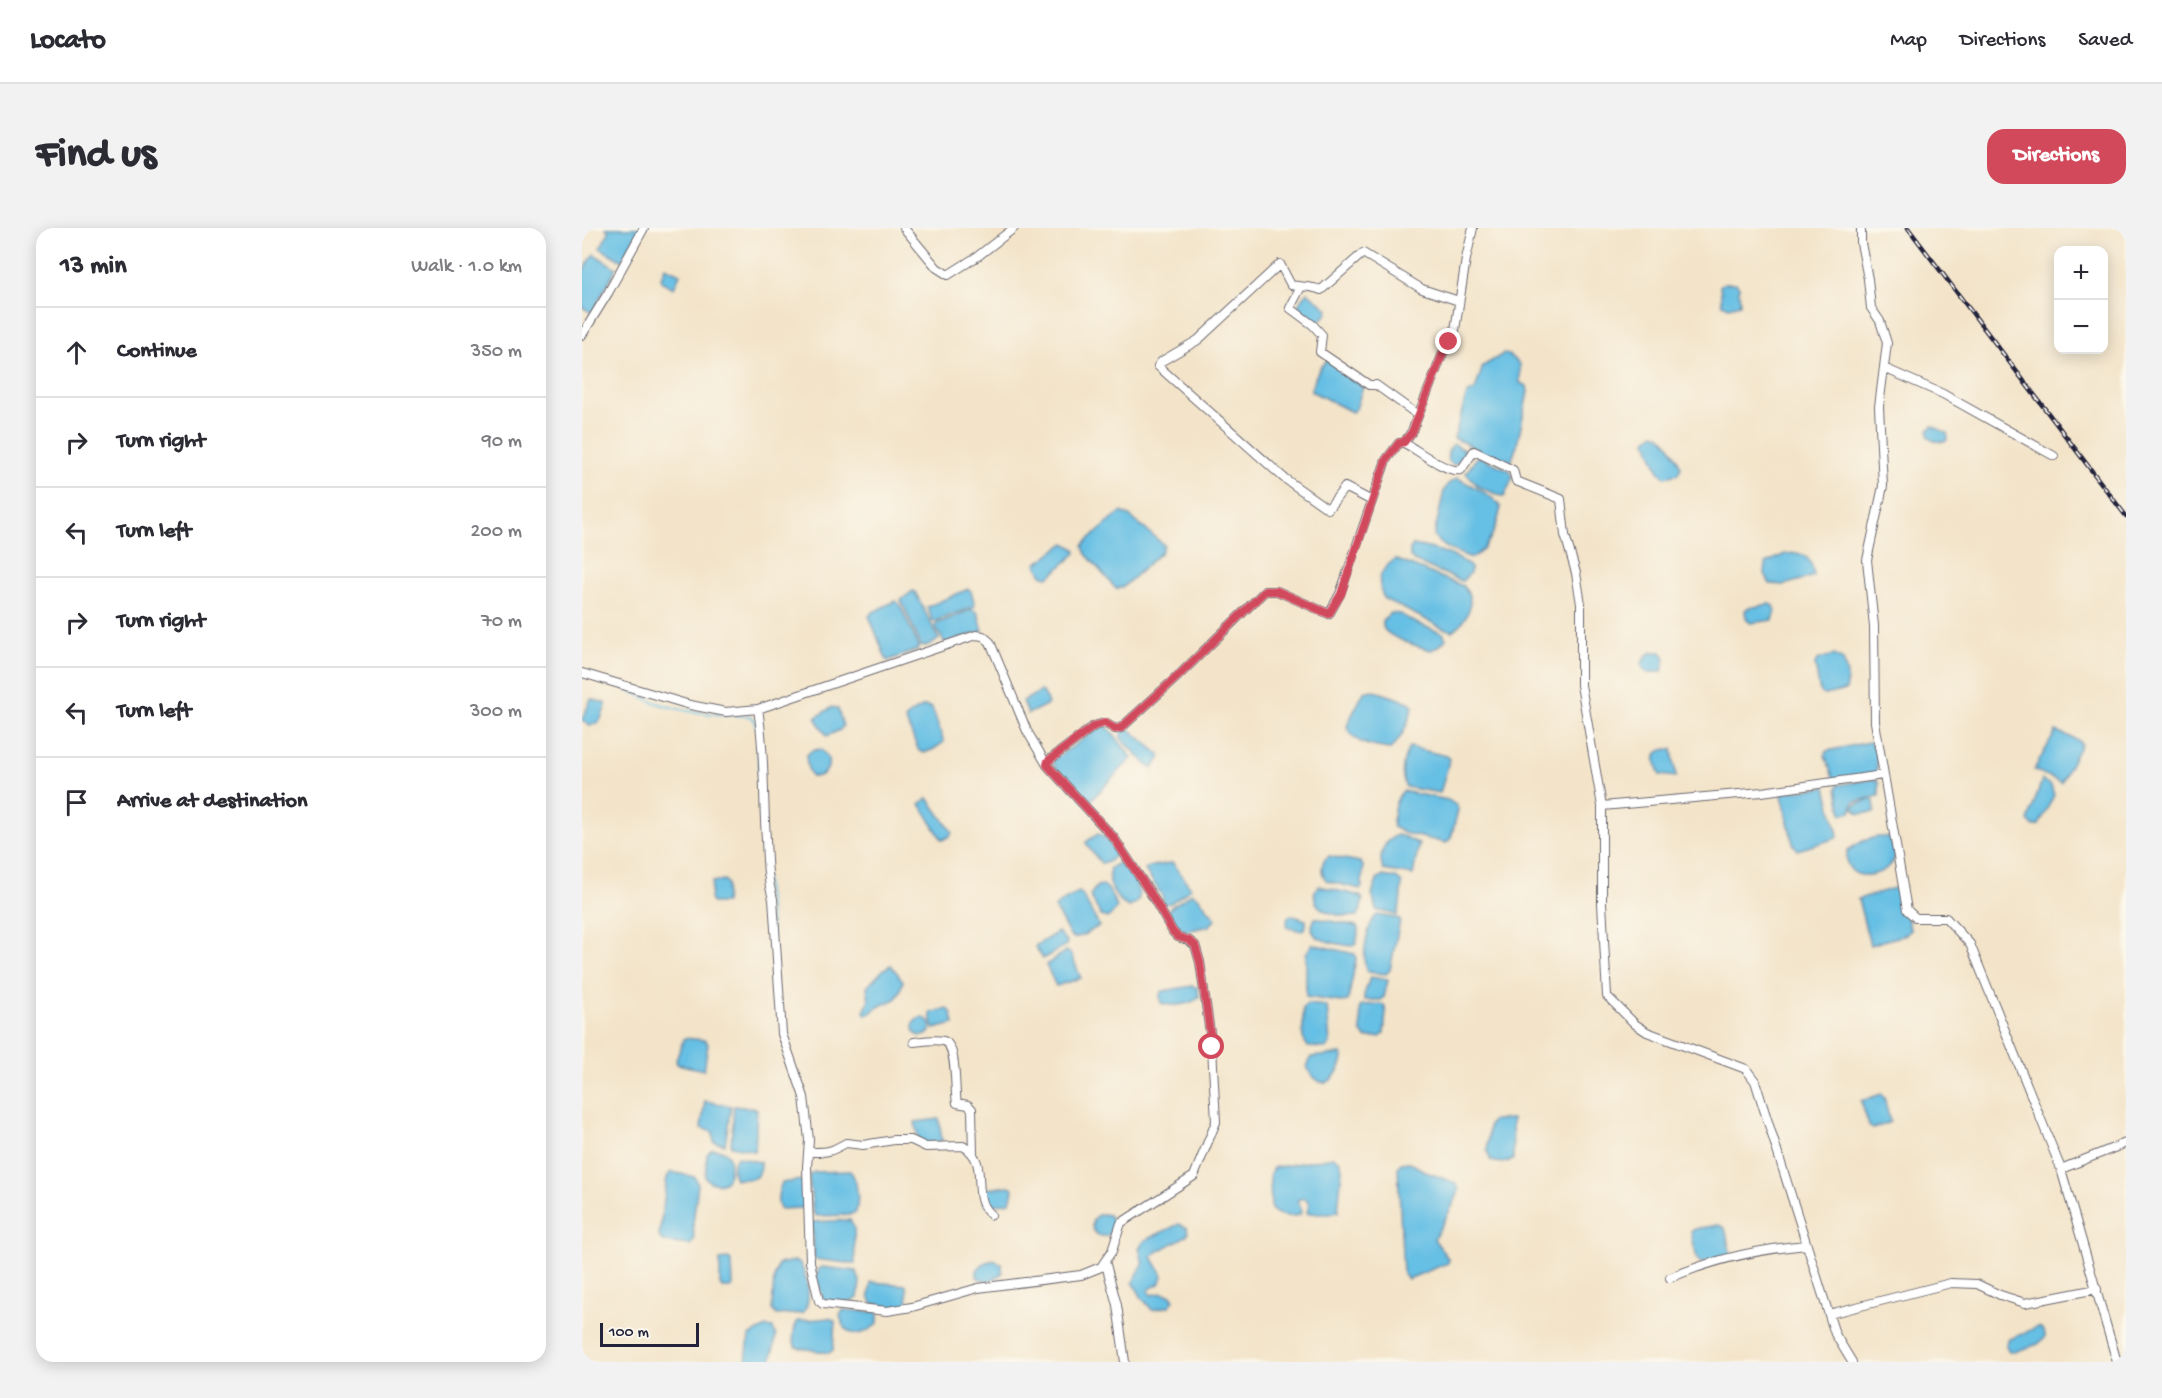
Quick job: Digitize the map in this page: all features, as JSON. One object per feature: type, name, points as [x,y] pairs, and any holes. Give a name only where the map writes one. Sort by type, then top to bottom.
[{"type":"street","points":[[582,335],[644,228]]},
{"type":"street","points":[[904,228],[937,268],[948,275],[1014,228]]},
{"type":"street","points":[[1047,765],[1050,758],[1094,726],[1105,723],[1115,729],[1121,728],[1265,591],[1277,591],[1329,614],[1341,594],[1386,460],[1399,443],[1404,442],[1412,432],[1443,353],[1455,330],[1473,228]]},
{"type":"street","points":[[1861,228],[1861,243],[1871,308],[1880,321],[1887,343],[1879,407],[1883,486],[1867,560],[1874,626],[1875,722],[1907,910],[1916,918],[1946,918],[1970,944],[2061,1169],[2117,1362]]},
{"type":"street","points":[[1372,501],[1345,487],[1328,509],[1284,478],[1158,366],[1161,361],[1198,340],[1280,264],[1291,285],[1310,286],[1321,290],[1363,253],[1422,289],[1459,301]]},
{"type":"street","points":[[1301,287],[1290,308],[1313,325],[1322,335],[1320,352],[1369,385],[1376,385],[1418,415]]},
{"type":"street","points":[[1884,368],[1943,394],[2054,456]]},
{"type":"street","points":[[1404,442],[1446,468],[1456,471],[1461,470],[1474,451],[1513,470],[1516,481],[1560,499],[1565,535],[1576,573],[1581,604],[1581,685],[1602,806],[1602,903],[1607,996],[1635,1024],[1647,1032],[1746,1069],[1755,1081],[1828,1314],[1835,1334],[1852,1362]]},
{"type":"street","points":[[582,673],[690,705],[726,712],[758,709],[976,635],[983,636],[990,642],[1027,731],[1047,765],[1114,838],[1173,932],[1195,945],[1200,962],[1212,1047],[1216,1122],[1194,1176],[1120,1223],[1112,1251],[1101,1267],[1081,1275],[978,1288],[887,1311],[824,1304],[819,1301],[810,1262],[809,1140],[804,1097],[782,1034],[772,899],[767,880],[762,730],[758,709]]},
{"type":"street","points":[[1602,806],[1761,792],[1883,775]]},
{"type":"street","points":[[914,1042],[943,1041],[950,1046],[954,1057],[956,1101],[958,1105],[968,1105],[972,1109],[973,1154]]},
{"type":"street","points":[[808,1152],[831,1152],[846,1143],[863,1145],[894,1140],[911,1140],[926,1147],[963,1146],[973,1154],[978,1163],[982,1203],[990,1215]]},
{"type":"street","points":[[2061,1169],[2126,1143]]},
{"type":"street","points":[[1670,1278],[1693,1268],[1742,1254],[1808,1245]]},
{"type":"street","points":[[1105,1261],[1117,1305],[1125,1362]]},
{"type":"street","points":[[1828,1314],[1951,1283],[1977,1284],[2025,1303],[2097,1289]]},
{"type":"water","points":[[606,228],[640,228],[622,261],[600,248],[609,232]]},
{"type":"water","points":[[594,254],[616,268],[592,313],[582,307],[582,272]]},
{"type":"water","points":[[665,267],[680,274],[674,288],[662,282]]},
{"type":"water","points":[[1724,283],[1736,283],[1739,287],[1740,304],[1729,307],[1722,304],[1720,286]]},
{"type":"water","points":[[1307,292],[1328,309],[1327,314],[1317,323],[1298,305]]},
{"type":"water","points":[[1503,354],[1509,355],[1520,364],[1520,383],[1527,386],[1528,392],[1517,445],[1510,465],[1454,438],[1467,394],[1475,390],[1483,366]]},
{"type":"water","points":[[1328,360],[1364,383],[1356,409],[1352,412],[1311,391],[1319,370]]},
{"type":"water","points":[[1932,426],[1947,433],[1948,438],[1945,442],[1934,441],[1928,437],[1928,430]]},
{"type":"water","points":[[1655,433],[1664,438],[1674,452],[1681,467],[1678,474],[1665,477],[1659,472],[1647,442],[1648,438]]},
{"type":"water","points":[[1454,444],[1466,451],[1460,461],[1454,465],[1448,455]]},
{"type":"water","points":[[1478,456],[1509,470],[1513,477],[1504,497],[1479,487],[1466,473]]},
{"type":"water","points":[[1457,478],[1486,494],[1501,507],[1491,536],[1483,549],[1472,558],[1446,547],[1434,536],[1444,491],[1448,484]]},
{"type":"water","points":[[1121,512],[1128,515],[1164,545],[1161,552],[1123,587],[1116,589],[1086,554],[1083,546]]},
{"type":"water","points":[[1065,543],[1075,549],[1076,553],[1050,576],[1042,575],[1036,564]]},
{"type":"water","points":[[1413,545],[1452,555],[1471,568],[1470,573],[1462,581],[1414,561],[1410,557],[1410,549]]},
{"type":"water","points":[[1797,553],[1810,561],[1814,576],[1784,585],[1770,584],[1765,574],[1766,563],[1785,554]]},
{"type":"water","points":[[1395,559],[1463,586],[1470,604],[1466,616],[1458,627],[1452,631],[1443,628],[1384,599],[1380,577],[1385,568]]},
{"type":"water","points":[[968,589],[971,591],[975,606],[933,622],[927,607]]},
{"type":"water","points":[[913,591],[939,639],[928,645],[921,646],[901,600]]},
{"type":"water","points":[[895,601],[900,605],[919,647],[917,650],[887,661],[869,616]]},
{"type":"water","points":[[1770,604],[1776,611],[1773,620],[1750,623],[1746,618],[1745,610],[1748,608]]},
{"type":"water","points":[[972,609],[978,613],[983,631],[945,643],[935,627],[936,624]]},
{"type":"water","points":[[1391,613],[1400,614],[1418,624],[1443,633],[1446,639],[1431,650],[1399,639],[1383,627],[1383,620]]},
{"type":"water","points":[[1661,652],[1665,658],[1662,671],[1648,673],[1643,669],[1642,663],[1647,655]]},
{"type":"water","points":[[1834,655],[1843,660],[1847,686],[1846,690],[1825,695],[1819,688],[1815,663],[1819,659]]},
{"type":"water","points":[[1372,690],[1409,702],[1413,706],[1404,729],[1390,749],[1371,746],[1360,741],[1347,728],[1364,692]]},
{"type":"water","points":[[1041,691],[1048,704],[1028,714],[1023,701]]},
{"type":"water","points":[[591,699],[605,703],[606,706],[600,721],[590,726],[582,720]]},
{"type":"water","points":[[924,706],[932,708],[944,742],[924,753],[919,751],[905,719]]},
{"type":"water","points":[[832,707],[838,709],[843,726],[840,730],[827,736],[815,718]]},
{"type":"water","points":[[1102,726],[1108,727],[1132,758],[1088,803],[1054,766],[1053,760]]},
{"type":"water","points":[[1128,728],[1160,755],[1160,759],[1153,768],[1149,767],[1121,738],[1122,731]]},
{"type":"water","points":[[2056,731],[2078,740],[2081,744],[2061,782],[2034,770]]},
{"type":"water","points":[[1869,742],[1876,756],[1876,773],[1834,780],[1825,755],[1827,751]]},
{"type":"water","points":[[1409,747],[1447,756],[1450,759],[1440,793],[1406,787],[1403,767]]},
{"type":"water","points":[[820,749],[827,758],[828,767],[823,774],[812,777],[806,756],[811,751]]},
{"type":"water","points":[[1665,749],[1672,749],[1676,777],[1660,775],[1656,764],[1657,753]]},
{"type":"water","points":[[1875,779],[1879,783],[1879,796],[1854,802],[1851,812],[1842,814],[1838,785]]},
{"type":"water","points":[[2042,780],[2051,785],[2054,795],[2039,825],[2033,826],[2028,821]]},
{"type":"water","points":[[1826,787],[1837,838],[1798,850],[1793,844],[1783,792]]},
{"type":"water","points":[[1403,791],[1448,800],[1457,806],[1451,838],[1446,843],[1404,833],[1393,827],[1395,808]]},
{"type":"water","points":[[928,798],[952,832],[950,836],[942,840],[920,804]]},
{"type":"water","points":[[1870,799],[1874,801],[1875,812],[1859,814],[1854,808],[1855,805]]},
{"type":"water","points":[[1098,834],[1105,838],[1116,853],[1105,863],[1101,863],[1086,842]]},
{"type":"water","points":[[1397,835],[1419,844],[1413,875],[1383,870],[1381,859],[1385,845]]},
{"type":"water","points":[[1877,837],[1889,837],[1894,859],[1883,871],[1874,874],[1857,874],[1850,869],[1847,861],[1848,850],[1863,841]]},
{"type":"water","points":[[1329,856],[1360,862],[1363,866],[1360,889],[1327,881],[1322,868]]},
{"type":"water","points":[[1123,860],[1133,877],[1139,896],[1136,903],[1129,907],[1116,896],[1109,879],[1110,868]]},
{"type":"water","points":[[1173,863],[1191,888],[1171,903],[1164,904],[1162,895],[1145,870],[1149,867]]},
{"type":"water","points":[[1382,876],[1396,878],[1402,883],[1397,915],[1376,910],[1372,894],[1378,878]]},
{"type":"water","points":[[724,880],[727,884],[725,903],[712,903],[710,899],[712,882]]},
{"type":"water","points":[[1103,885],[1108,889],[1117,907],[1107,918],[1101,916],[1090,895],[1097,886]]},
{"type":"water","points":[[1319,886],[1360,896],[1363,900],[1360,912],[1357,916],[1343,916],[1322,909],[1315,898],[1315,890]]},
{"type":"water","points":[[1894,888],[1901,893],[1910,929],[1907,934],[1870,945],[1858,899]]},
{"type":"water","points":[[1079,892],[1099,926],[1074,938],[1070,936],[1055,908]]},
{"type":"water","points":[[1192,893],[1216,919],[1209,926],[1186,931],[1173,924],[1169,914],[1170,908]]},
{"type":"water","points":[[1291,915],[1306,920],[1306,926],[1302,931],[1286,927],[1288,917]]},
{"type":"water","points":[[1377,915],[1400,920],[1390,970],[1386,974],[1368,972],[1366,967],[1365,952],[1368,934],[1373,919]]},
{"type":"water","points":[[1315,918],[1356,926],[1359,929],[1356,944],[1351,946],[1337,944],[1317,937],[1312,926]]},
{"type":"water","points":[[1058,932],[1067,942],[1066,945],[1043,959],[1035,946]]},
{"type":"water","points":[[1312,944],[1355,954],[1348,1001],[1306,997],[1306,954]]},
{"type":"water","points":[[1066,951],[1071,954],[1081,978],[1056,986],[1046,965]]},
{"type":"water","points":[[891,965],[903,981],[897,997],[866,1015],[864,1012],[869,1001],[867,987]]},
{"type":"water","points":[[1370,977],[1388,980],[1384,997],[1381,1000],[1364,1000]]},
{"type":"water","points":[[1192,986],[1198,988],[1199,997],[1196,1000],[1170,1005],[1161,1003],[1160,994],[1163,991]]},
{"type":"water","points":[[1307,1004],[1327,1006],[1330,1044],[1327,1048],[1308,1047],[1303,1038],[1303,1008]]},
{"type":"water","points":[[1384,1005],[1386,1012],[1384,1034],[1380,1037],[1366,1038],[1361,1031],[1360,1007]]},
{"type":"water","points":[[948,1009],[954,1024],[934,1029],[930,1013]]},
{"type":"water","points":[[922,1018],[928,1021],[931,1027],[928,1033],[922,1036],[916,1033],[913,1027],[916,1021]]},
{"type":"water","points":[[684,1038],[705,1040],[708,1044],[704,1070],[677,1064],[676,1060]]},
{"type":"water","points":[[1341,1054],[1343,1056],[1341,1065],[1328,1082],[1317,1080],[1307,1067],[1311,1057]]},
{"type":"water","points":[[1881,1094],[1884,1097],[1890,1122],[1873,1129],[1869,1126],[1861,1101]]},
{"type":"water","points":[[705,1101],[731,1106],[725,1144],[714,1142],[713,1132],[701,1128]]},
{"type":"water","points":[[734,1106],[757,1109],[755,1151],[731,1146]]},
{"type":"water","points":[[939,1119],[942,1141],[924,1144],[919,1142],[915,1122]]},
{"type":"water","points":[[1512,1119],[1513,1160],[1502,1163],[1491,1161],[1487,1151],[1489,1125],[1493,1120]]},
{"type":"water","points":[[712,1149],[725,1152],[729,1158],[728,1176],[722,1183],[710,1182],[705,1177],[707,1154]]},
{"type":"water","points":[[737,1157],[760,1162],[761,1168],[758,1176],[751,1179],[735,1179],[733,1168]]},
{"type":"water","points":[[1334,1157],[1340,1161],[1342,1168],[1338,1212],[1307,1213],[1309,1203],[1305,1198],[1297,1200],[1301,1210],[1300,1215],[1284,1216],[1271,1209],[1270,1174],[1273,1168]]},
{"type":"water","points":[[1409,1162],[1426,1172],[1456,1183],[1459,1190],[1434,1239],[1449,1260],[1448,1263],[1408,1279],[1403,1274],[1398,1167],[1401,1163]]},
{"type":"water","points":[[850,1171],[855,1179],[857,1190],[856,1212],[849,1215],[816,1216],[813,1212],[810,1174]]},
{"type":"water","points":[[671,1172],[695,1177],[698,1184],[693,1223],[694,1240],[690,1245],[664,1242],[659,1237],[667,1177]]},
{"type":"water","points":[[801,1180],[804,1185],[805,1206],[780,1209],[778,1196],[782,1183]]},
{"type":"water","points":[[1008,1186],[1013,1190],[1010,1202],[988,1206],[985,1203],[985,1189]]},
{"type":"water","points":[[1103,1214],[1111,1217],[1114,1225],[1111,1233],[1103,1236],[1095,1233],[1092,1225],[1095,1217]]},
{"type":"water","points":[[850,1220],[854,1228],[855,1264],[814,1259],[812,1222]]},
{"type":"water","points":[[1179,1224],[1187,1228],[1188,1233],[1152,1257],[1163,1276],[1159,1284],[1148,1290],[1151,1295],[1162,1293],[1171,1295],[1174,1300],[1169,1306],[1152,1310],[1133,1282],[1143,1264],[1139,1248],[1145,1240]]},
{"type":"water","points":[[1719,1225],[1725,1228],[1731,1255],[1701,1263],[1697,1259],[1691,1232],[1695,1229]]},
{"type":"water","points":[[729,1259],[732,1263],[733,1286],[722,1288],[720,1260]]},
{"type":"water","points":[[993,1260],[1002,1264],[1002,1273],[990,1280],[977,1277],[977,1270],[984,1263]]},
{"type":"water","points":[[795,1261],[800,1263],[807,1282],[806,1308],[803,1313],[777,1315],[772,1310],[774,1278],[778,1264]]},
{"type":"water","points":[[822,1267],[856,1271],[860,1281],[858,1298],[841,1302],[823,1299],[816,1276]]},
{"type":"water","points":[[871,1282],[906,1285],[908,1303],[890,1307],[872,1303],[869,1296]]},
{"type":"water","points":[[843,1310],[878,1312],[878,1323],[866,1331],[855,1334],[842,1323],[840,1315]]},
{"type":"water","points":[[829,1318],[835,1321],[833,1350],[829,1353],[796,1347],[794,1334],[798,1321]]},
{"type":"water","points":[[766,1327],[773,1328],[776,1336],[771,1362],[746,1362],[749,1336]]},
{"type":"water","points":[[2037,1327],[2041,1328],[2045,1334],[2045,1338],[2038,1344],[2014,1352],[2009,1351],[2006,1346],[2008,1340]]},
{"type":"waterway","points":[[628,690],[677,709],[750,716],[754,719],[757,728]]},
{"type":"waterway","points":[[758,743],[762,827]]},
{"type":"waterway","points":[[765,875],[772,935]]},
{"type":"railway","points":[[1908,228],[2126,516]]},
{"type":"route","points":[[1212,1047],[1200,962],[1195,945],[1173,932],[1114,838],[1047,765],[1048,761],[1094,726],[1105,723],[1115,729],[1121,728],[1265,591],[1277,591],[1329,614],[1341,594],[1386,460],[1399,443],[1404,442],[1412,432],[1426,393],[1449,342]]}]
